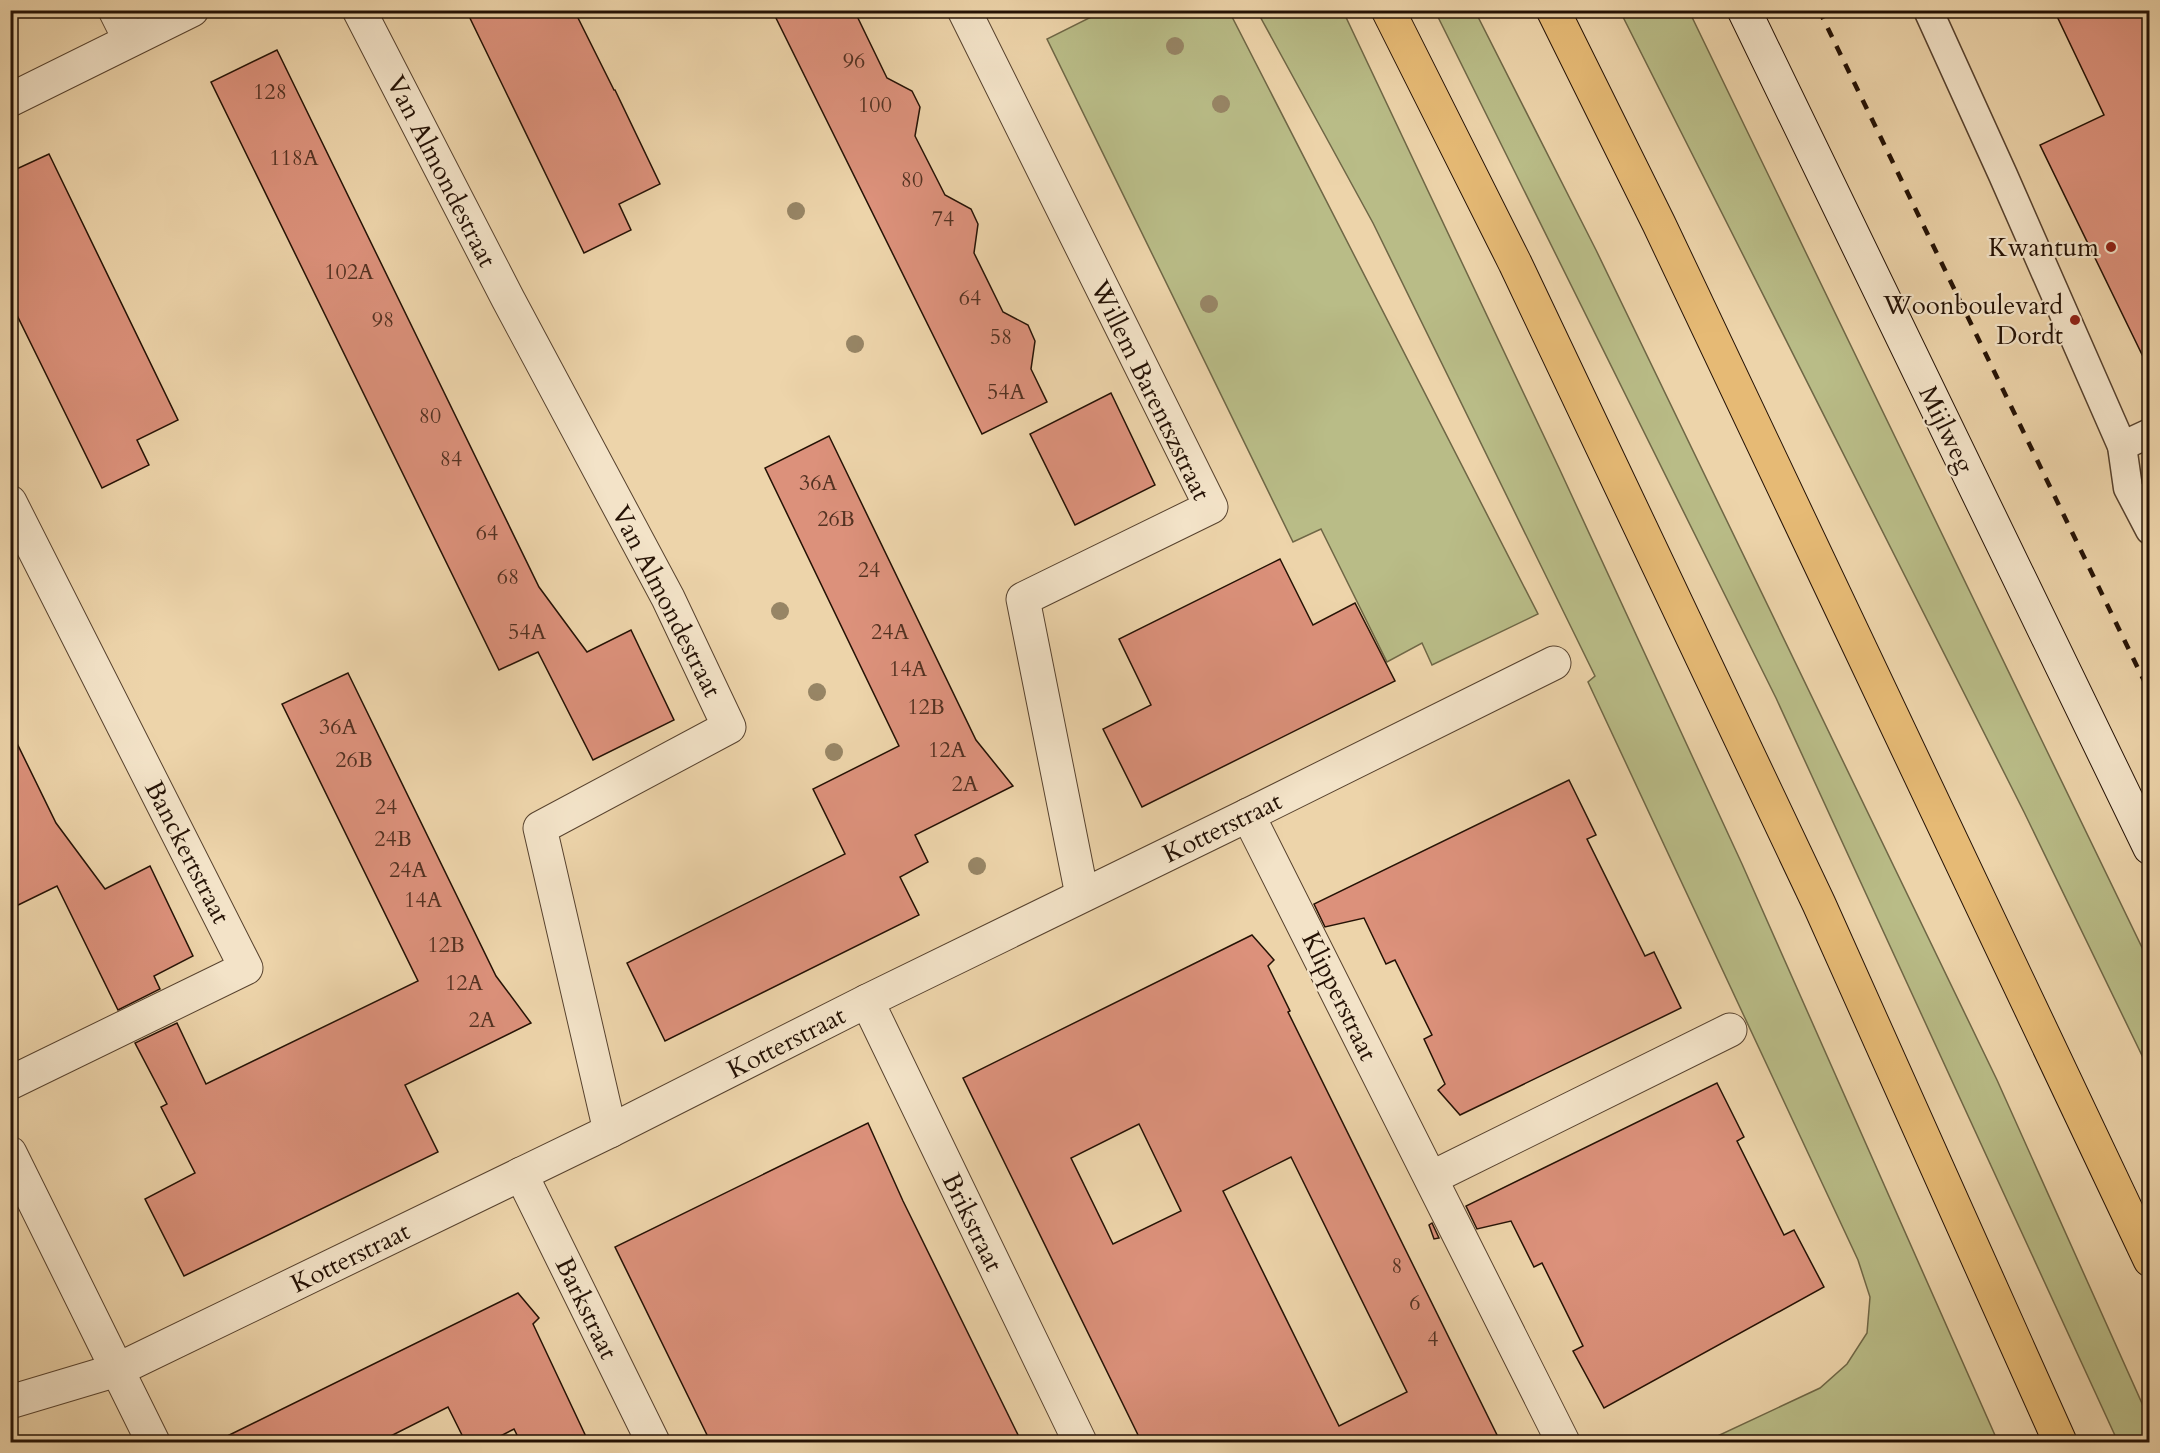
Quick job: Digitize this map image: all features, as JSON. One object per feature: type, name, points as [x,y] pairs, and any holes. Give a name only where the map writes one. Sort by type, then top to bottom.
[{"type":"highway","points":[[1388,10],[1515,263],[1809,882],[2060,1443]]},
{"type":"highway","points":[[1553,10],[1659,224],[2150,1260]]},
{"type":"street","points":[[115,10],[130,40]]},
{"type":"street","points":[[10,100],[192,10]]},
{"type":"street","name":"Van Almondestraat","points":[[359,10],[514,310],[668,598],[729,727],[540,828],[610,1131]]},
{"type":"street","name":"Willem Barentszstraat","points":[[964,10],[1211,507],[1023,599],[1082,895]]},
{"type":"street","name":"Mijlweg","points":[[1744,10],[2150,848]]},
{"type":"street","name":"Banckertstraat","points":[[10,502],[246,968],[10,1083]]},
{"type":"street","name":"Kotterstraat","points":[[10,1402],[117,1370],[610,1131],[867,1001],[1554,663]]},
{"type":"street","name":"Klipperstraat","points":[[1248,815],[1563,1443]]},
{"type":"street","name":"Brikstraat","points":[[867,1001],[1080,1443]]},
{"type":"street","points":[[1431,1178],[1730,1030]]},
{"type":"street","points":[[10,1153],[153,1443]]},
{"type":"street","name":"Barkstraat","points":[[521,1174],[653,1443]]},
{"type":"lane","points":[[1928,10],[2004,176],[2122,446],[2128,488],[2150,530]]},
{"type":"lane","points":[[2122,446],[2150,433]]},
{"type":"green space","points":[[1105,10],[1229,11],[1538,614],[1432,665],[1422,643],[1387,662],[1321,529],[1293,542],[1047,39]]},
{"type":"green space","points":[[1257,11],[1343,11],[1559,468],[1742,864],[1998,1442],[1699,1442],[1709,1440],[1820,1388],[1847,1364],[1867,1333],[1870,1297],[1858,1260],[1588,682],[1595,676],[1373,223]]},
{"type":"green space","points":[[1435,11],[1475,11],[1596,250],[1997,1080],[2149,1419],[2149,1442],[2118,1442],[1776,698]]},
{"type":"green space","points":[[1620,11],[1689,11],[2149,962],[2149,1070],[2024,812]]},
{"type":"building","points":[[466,10],[574,10],[660,184],[619,204],[631,230],[584,253]]},
{"type":"building","points":[[772,10],[854,10],[887,78],[912,91],[920,107],[915,136],[945,195],[971,209],[978,224],[974,253],[1003,312],[1028,325],[1035,341],[1031,369],[1047,402],[982,434]]},
{"type":"building","points":[[2054,10],[2150,10],[2150,371],[2040,145],[2104,115]]},
{"type":"building","points":[[277,50],[539,587],[587,652],[631,630],[674,720],[593,760],[538,652],[499,670],[211,82]]},
{"type":"building","points":[[49,154],[178,420],[137,440],[149,465],[102,488],[10,301],[10,172]]},
{"type":"building","points":[[1111,393],[1155,485],[1075,525],[1030,434]]},
{"type":"building","points":[[829,436],[976,740],[1013,786],[915,835],[928,862],[900,877],[919,915],[665,1041],[627,963],[845,854],[813,789],[899,746],[765,468]]},
{"type":"building","points":[[1280,559],[1313,625],[1355,603],[1395,681],[1142,807],[1103,729],[1151,705],[1119,639]]},
{"type":"building","points":[[348,673],[496,976],[531,1023],[405,1085],[438,1152],[184,1276],[145,1199],[195,1173],[161,1107],[167,1104],[135,1043],[177,1023],[206,1084],[418,981],[282,704]]},
{"type":"building","points":[[10,729],[56,823],[105,889],[150,866],[193,956],[154,976],[160,989],[118,1010],[57,886],[10,909]]},
{"type":"building","points":[[1569,780],[1596,835],[1587,839],[1645,956],[1654,952],[1681,1008],[1460,1115],[1438,1090],[1445,1084],[1424,1039],[1432,1035],[1395,960],[1386,964],[1364,918],[1325,927],[1314,904]]},
{"type":"building","points":[[1252,935],[1274,960],[1268,966],[1290,1011],[1288,1012],[1501,1443],[1142,1443],[963,1078]],"holes":[[[1139,1124],[1181,1211],[1113,1244],[1071,1158]],[[1291,1157],[1407,1392],[1339,1426],[1223,1191]]]},
{"type":"building","points":[[1717,1083],[1744,1137],[1737,1141],[1784,1235],[1794,1230],[1824,1287],[1604,1408],[1573,1351],[1583,1346],[1542,1263],[1534,1267],[1511,1221],[1477,1229],[1466,1206]]},
{"type":"building","points":[[868,1123],[903,1201],[1022,1443],[711,1443],[615,1247]]},
{"type":"building","points":[[1432,1223],[1439,1238],[1434,1239],[1429,1225]]},
{"type":"building","points":[[518,1293],[539,1318],[533,1324],[589,1443],[521,1443],[514,1429],[487,1443],[466,1443],[448,1407],[377,1443],[213,1443]]},
{"type":"railway","points":[[1819,10],[2150,693]]},
{"type":"place","name":"Kwantum","points":[[2111,247]]},
{"type":"place","name":"Woonboulevard Dordt","points":[[2075,320]]}]
